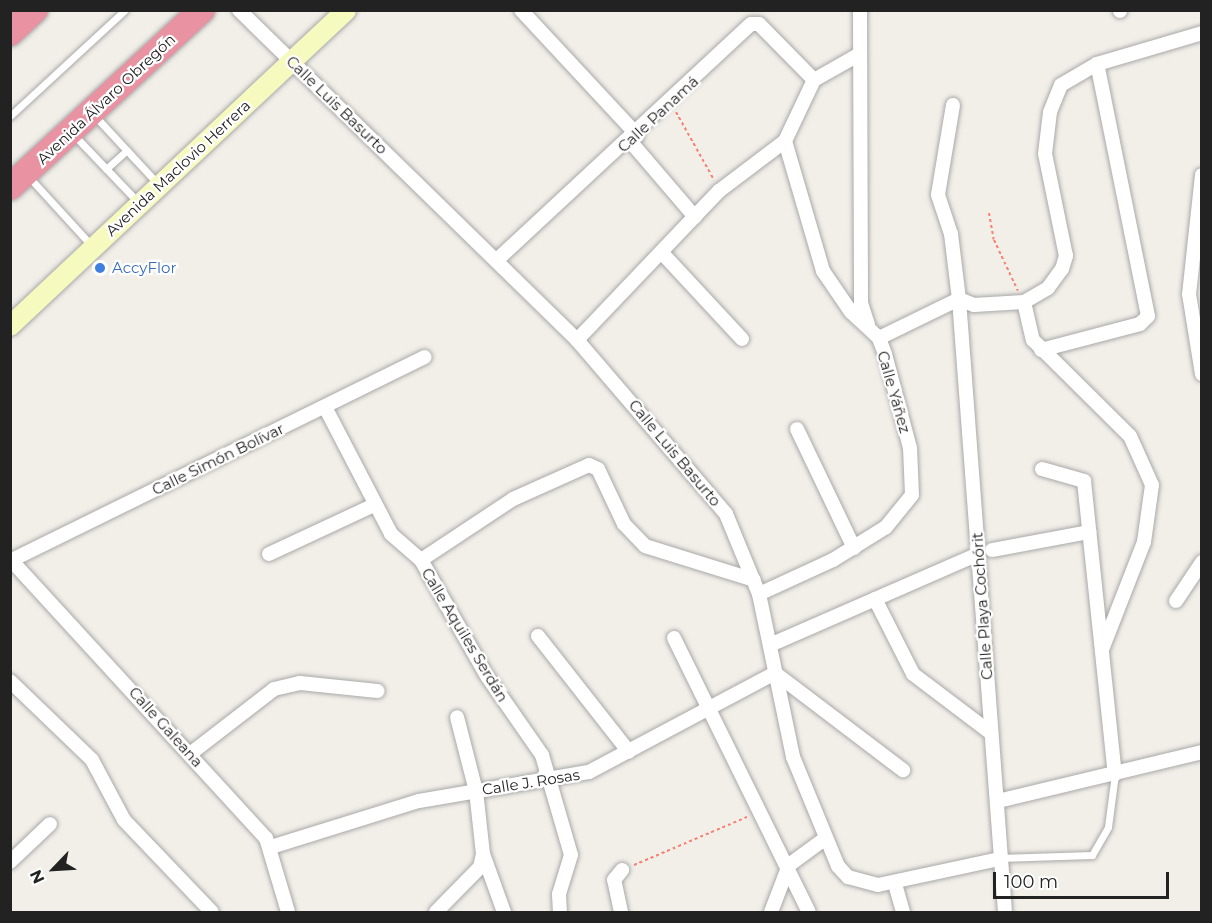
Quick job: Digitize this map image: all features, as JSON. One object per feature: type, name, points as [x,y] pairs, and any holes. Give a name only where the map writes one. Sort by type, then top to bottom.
[{"type":"highway","points":[[10,33],[35,10]]},
{"type":"highway","name":"Avenida Álvaro Obregón","points":[[18,180],[202,10]]},
{"type":"street","name":"Calle Luis Basurto","points":[[239,10],[578,339],[726,514],[759,594],[793,757],[823,840],[848,877],[895,885],[999,859]]},
{"type":"street","name":"Avenida Maclovio Herrera","points":[[10,326],[346,10]]},
{"type":"street","points":[[521,10],[633,138],[695,217]]},
{"type":"street","points":[[860,10],[861,303],[868,325]]},
{"type":"street","name":"Calle Panamá","points":[[498,259],[670,104],[755,22],[814,80]]},
{"type":"street","points":[[879,338],[959,299],[974,305],[1024,302],[1057,279],[1066,256],[1046,174],[1054,97],[1073,76],[1097,64],[1202,33]]},
{"type":"street","points":[[578,339],[663,254],[719,191],[785,141],[814,80],[860,54]]},
{"type":"street","points":[[1041,350],[1140,324],[1148,316],[1097,64]]},
{"type":"street","name":"Calle Playa Cochórit","points":[[953,105],[938,195],[951,234],[959,299],[998,801],[999,859],[1005,912]]},
{"type":"street","name":"Calle Yáñez","points":[[759,594],[854,548],[902,513],[914,476],[879,338],[868,325],[851,312],[823,271],[785,141]]},
{"type":"street","points":[[1202,175],[1189,294],[1202,374]]},
{"type":"street","points":[[663,254],[742,339]]},
{"type":"street","points":[[1024,302],[1026,327],[1041,350],[1130,436],[1152,485],[1144,542],[1102,651]]},
{"type":"street","name":"Calle Simón Bolívar","points":[[11,561],[425,357]]},
{"type":"street","name":"Calle Aquiles Serdán","points":[[325,406],[374,505],[391,534],[421,560],[553,780],[571,855],[560,894],[560,912]]},
{"type":"street","points":[[797,429],[854,548]]},
{"type":"street","points":[[421,560],[513,499],[589,465],[598,469],[624,524],[645,546],[754,580]]},
{"type":"street","points":[[1042,469],[1082,478],[1115,774]]},
{"type":"street","points":[[269,554],[374,505]]},
{"type":"street","points":[[992,550],[1089,532]]},
{"type":"street","points":[[770,645],[978,554]]},
{"type":"street","name":"Calle Galeana","points":[[11,561],[190,754],[271,847],[288,912]]},
{"type":"street","points":[[1176,601],[1202,562]]},
{"type":"street","points":[[875,599],[913,674],[991,733]]},
{"type":"street","points":[[538,636],[629,752]]},
{"type":"street","points":[[674,638],[711,706],[789,865],[809,912]]},
{"type":"street","points":[[775,673],[903,770]]},
{"type":"street","name":"Calle J. Rosas","points":[[271,847],[385,810],[476,791],[553,780],[589,772],[775,673]]},
{"type":"street","points":[[10,681],[92,760],[124,820],[212,912]]},
{"type":"street","points":[[190,754],[274,688],[300,683],[378,691]]},
{"type":"street","points":[[457,717],[476,791],[483,854],[504,912]]},
{"type":"street","points":[[998,801],[1202,752]]},
{"type":"street","points":[[10,862],[50,824]]},
{"type":"street","points":[[771,912],[789,865],[823,840]]},
{"type":"street","points":[[436,912],[480,867],[483,854]]},
{"type":"street","points":[[621,912],[614,880],[622,870]]},
{"type":"street","points":[[895,885],[903,912]]},
{"type":"lane","points":[[10,116],[125,10]]},
{"type":"lane","points":[[92,112],[159,186]]},
{"type":"lane","points":[[70,132],[140,204]]},
{"type":"lane","points":[[106,169],[127,150]]},
{"type":"lane","points":[[18,180],[93,247]]},
{"type":"lane","points":[[999,859],[1092,855],[1108,827],[1115,774]]},
{"type":"path","points":[[670,104],[719,191]]},
{"type":"path","points":[[989,213],[994,240],[1024,302]]},
{"type":"path","points":[[622,870],[761,811]]},
{"type":"place","name":"AccyFlor","points":[[100,268]]}]
